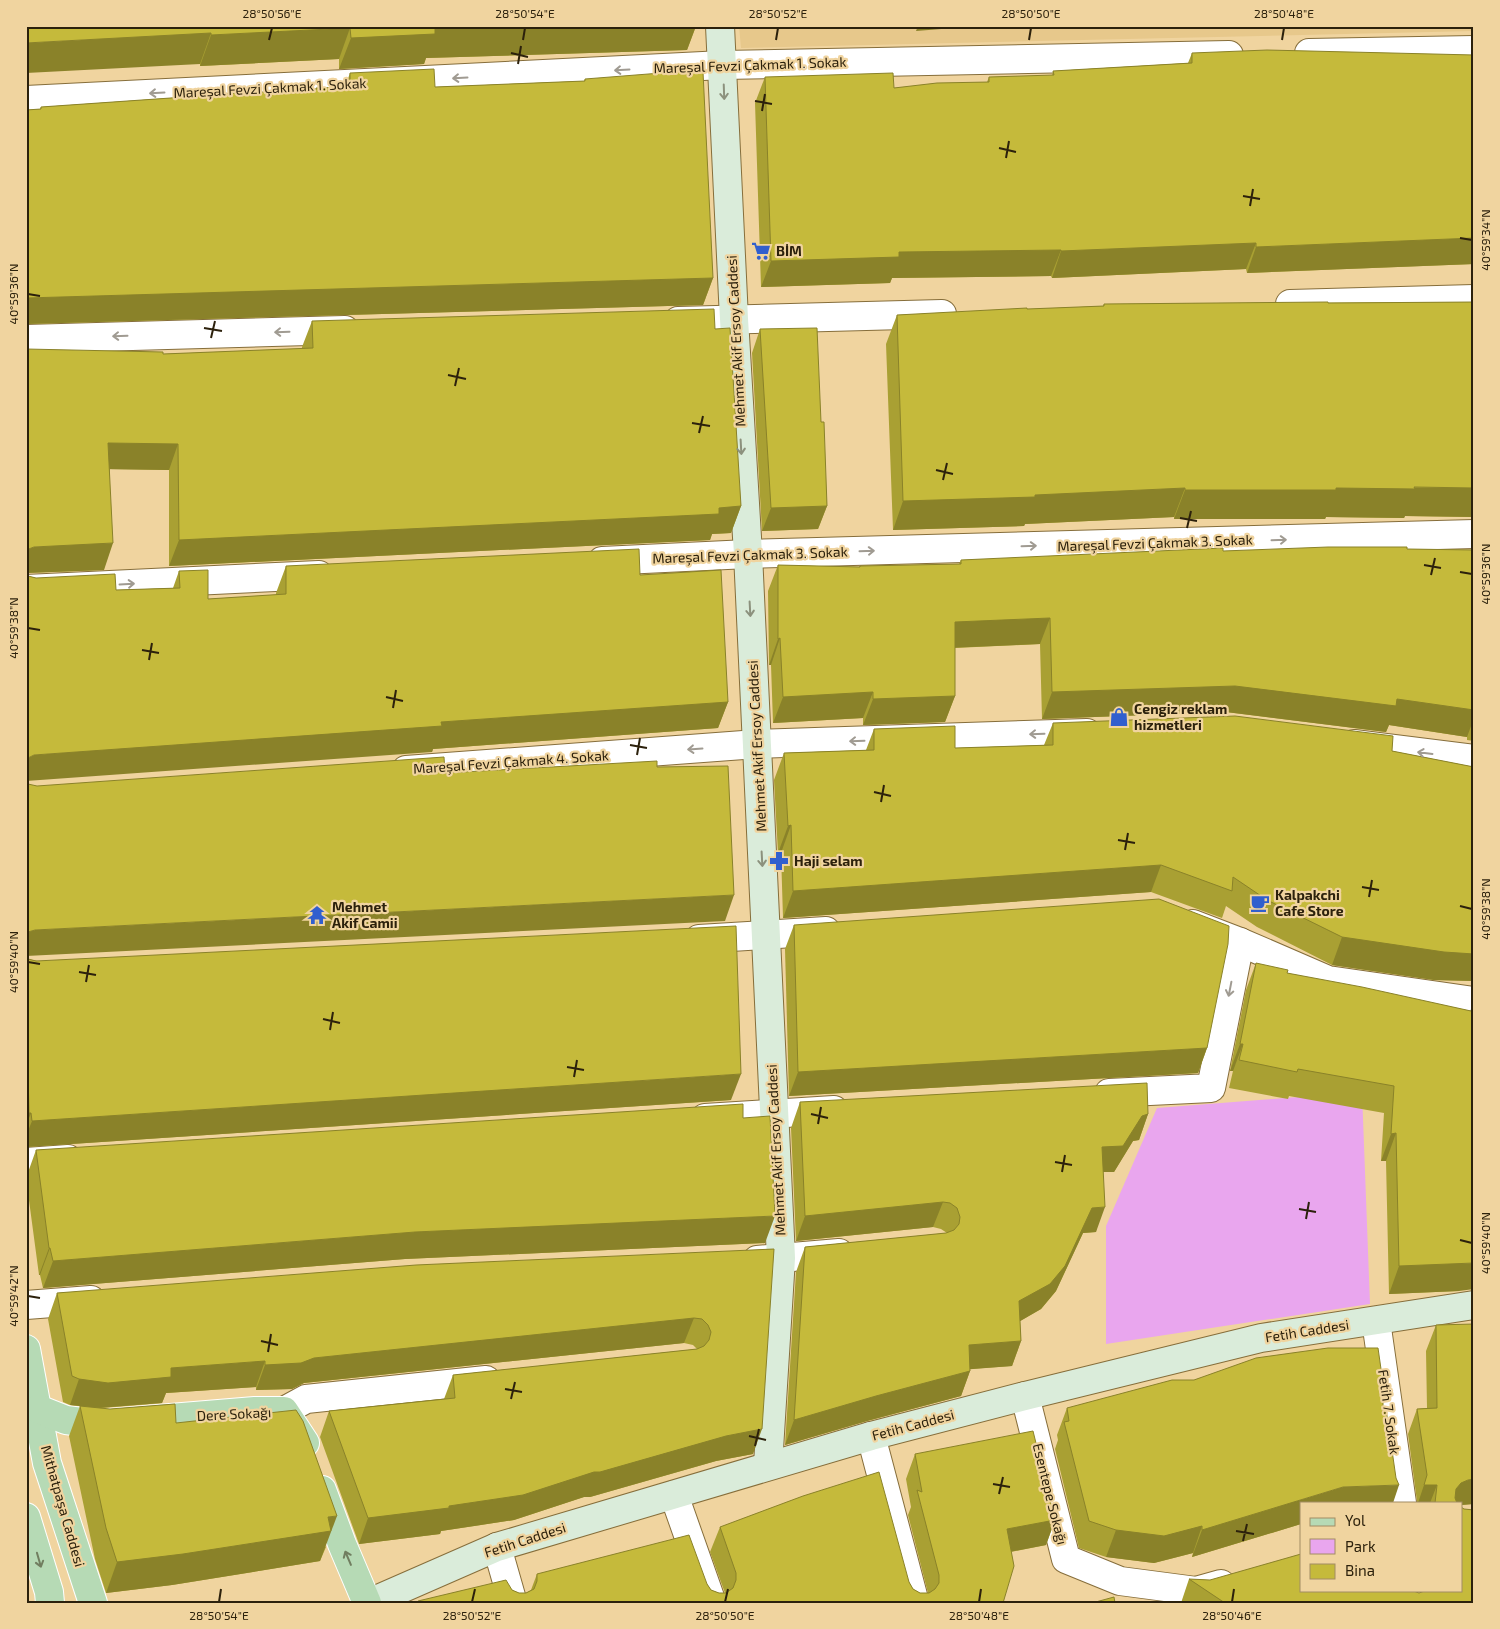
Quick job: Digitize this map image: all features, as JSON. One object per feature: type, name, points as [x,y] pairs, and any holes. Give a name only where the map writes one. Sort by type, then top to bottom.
[{"type":"main road","name":"Mithatpaşa Caddesi","points":[[26,1349],[47,1464],[93,1603]]},
{"type":"main road","name":"Dere Sokağı","points":[[38,1409],[66,1420],[98,1424],[255,1411],[284,1412],[306,1444],[342,1544],[368,1603]]},
{"type":"main road","points":[[26,1517],[49,1592],[50,1603]]},
{"type":"street","name":"Mehmet Akif Ersoy Caddesi","points":[[720,26],[734,319],[748,554],[781,1258],[768,1465]]},
{"type":"street","points":[[1286,53],[1474,50]]},
{"type":"street","name":"Mareşal Fevzi Çakmak 1. Sokak","points":[[26,100],[723,65],[1256,54]]},
{"type":"street","points":[[1266,305],[1474,299]]},
{"type":"street","points":[[654,322],[970,313]]},
{"type":"street","points":[[26,338],[365,329]]},
{"type":"street","name":"Mareşal Fevzi Çakmak 3. Sokak","points":[[580,562],[748,554],[1474,534]]},
{"type":"street","points":[[26,589],[342,574]]},
{"type":"street","name":"Mareşal Fevzi Çakmak 4. Sokak","points":[[382,771],[757,744],[1116,732]]},
{"type":"street","points":[[1325,740],[1474,759]]},
{"type":"street","points":[[1170,915],[1240,942],[1328,980],[1474,1001]]},
{"type":"street","points":[[677,940],[855,929]]},
{"type":"street","points":[[1088,1094],[1211,1088],[1240,942]]},
{"type":"street","points":[[684,1119],[862,1108]]},
{"type":"street","points":[[26,1162],[96,1157]]},
{"type":"street","points":[[732,1261],[868,1250]]},
{"type":"street","points":[[26,1306],[114,1298]]},
{"type":"street","name":"Fetih Caddesi","points":[[368,1603],[497,1547],[768,1465],[871,1436],[1260,1338],[1474,1305]]},
{"type":"street","name":"Fetih 7. Sokak","points":[[1376,1321],[1402,1502]]},
{"type":"street","points":[[284,1412],[306,1400],[510,1378]]},
{"type":"street","name":"Esentepe Sokağı","points":[[1025,1396],[1066,1559],[1120,1581],[1196,1591],[1244,1577]]},
{"type":"street","points":[[871,1436],[915,1603]]},
{"type":"street","points":[[674,1495],[712,1603]]},
{"type":"street","points":[[497,1547],[513,1603]]},
{"type":"shaded area","points":[[739,26],[1474,26],[1474,31],[741,48]]},
{"type":"green space","points":[[1362,1092],[1370,1304],[1106,1344],[1106,1226],[1157,1108]]},
{"type":"building","points":[[26,26],[478,26],[435,28],[435,34],[351,38],[350,28],[26,43]]},
{"type":"building","points":[[1267,50],[1474,55],[1474,238],[1256,247],[1256,243],[1061,251],[899,252],[899,257],[771,261],[765,77],[893,73],[894,88],[937,83],[989,82],[989,77],[1054,75],[1053,71],[1192,63],[1192,53]]},
{"type":"building","points":[[434,69],[435,87],[585,81],[585,79],[699,70],[699,72],[703,72],[713,278],[26,298],[26,110],[41,109],[41,107],[185,97],[185,95],[350,87],[350,73]]},
{"type":"building","points":[[1474,302],[1474,488],[1185,490],[1185,488],[1035,495],[1035,497],[903,501],[897,315],[1104,306],[1104,304]]},
{"type":"building","points":[[714,309],[715,329],[730,328],[741,506],[719,508],[719,514],[179,540],[178,444],[108,443],[113,543],[34,547],[26,550],[26,349],[163,352],[163,354],[313,348],[312,321]]},
{"type":"building","points":[[817,328],[821,422],[824,422],[827,506],[771,508],[760,329]]},
{"type":"building","points":[[1328,547],[1407,547],[1407,549],[1474,550],[1474,710],[1397,699],[1396,706],[1235,686],[1052,692],[1050,618],[955,622],[955,696],[873,699],[873,692],[783,697],[780,638],[778,639],[778,565],[860,567],[961,564],[961,560],[1223,548],[1223,551]]},
{"type":"building","points":[[639,549],[640,575],[721,570],[728,702],[441,722],[442,726],[34,755],[26,759],[26,574],[36,578],[115,574],[116,590],[180,588],[179,571],[208,570],[208,599],[286,594],[286,566]]},
{"type":"building","points":[[1235,716],[1393,736],[1392,751],[1474,767],[1474,954],[1444,952],[1342,937],[1267,900],[1233,877],[1232,891],[1161,865],[793,891],[791,825],[788,826],[784,753],[874,750],[874,729],[955,726],[955,748],[1053,745],[1053,723]]},
{"type":"building","points":[[444,757],[445,773],[657,761],[657,767],[728,766],[734,895],[35,930],[26,934],[26,782],[37,786]]},
{"type":"building","points":[[1159,899],[1229,926],[1228,944],[1207,1048],[798,1072],[794,925]]},
{"type":"building","points":[[736,926],[741,1074],[32,1121],[31,1113],[29,1113],[28,1073],[26,1073],[26,957],[36,961]]},
{"type":"building","points":[[1256,963],[1288,970],[1287,973],[1471,1011],[1472,1007],[1474,1007],[1474,1263],[1399,1266],[1396,1133],[1391,1134],[1394,1086],[1298,1069],[1297,1072],[1239,1060],[1243,1044],[1240,1044]]},
{"type":"building","points":[[1147,1083],[1148,1114],[1142,1116],[1123,1146],[1102,1147],[1105,1207],[1092,1208],[1065,1266],[1050,1284],[1019,1301],[1021,1341],[969,1345],[970,1371],[794,1420],[805,1247],[946,1233],[954,1230],[959,1224],[960,1217],[957,1208],[950,1203],[943,1202],[805,1216],[800,1102]]},
{"type":"building","points":[[743,1104],[743,1118],[770,1116],[775,1216],[415,1232],[53,1261],[49,1248],[36,1150]]},
{"type":"building","points":[[774,1249],[762,1429],[726,1436],[600,1472],[594,1472],[523,1495],[449,1506],[449,1508],[368,1518],[329,1411],[455,1398],[453,1375],[697,1349],[704,1346],[709,1340],[711,1332],[708,1325],[702,1319],[694,1318],[314,1358],[301,1363],[265,1365],[265,1361],[171,1368],[171,1377],[108,1383],[79,1379],[72,1376],[57,1293],[416,1265]]},
{"type":"building","points":[[1474,1324],[1474,1479],[1461,1483],[1456,1489],[1457,1502],[1435,1502],[1437,1485],[1424,1485],[1427,1475],[1417,1409],[1437,1408],[1436,1325]]},
{"type":"building","points":[[1328,1348],[1378,1348],[1383,1383],[1383,1409],[1386,1409],[1396,1478],[1399,1485],[1343,1487],[1202,1530],[1202,1526],[1164,1536],[1116,1530],[1089,1521],[1064,1422],[1069,1421],[1067,1408],[1172,1380],[1194,1380],[1256,1358]]},
{"type":"building","points":[[175,1404],[176,1423],[296,1410],[303,1421],[337,1516],[328,1517],[331,1531],[183,1554],[117,1562],[106,1528],[80,1406],[110,1409]]},
{"type":"building","points":[[1033,1431],[1055,1520],[1007,1529],[1014,1566],[1003,1603],[418,1603],[418,1601],[506,1580],[512,1590],[526,1593],[534,1589],[537,1574],[689,1535],[707,1584],[711,1590],[726,1593],[733,1588],[736,1573],[720,1527],[803,1496],[879,1472],[909,1582],[913,1589],[920,1593],[929,1593],[939,1583],[939,1575],[917,1490],[922,1492],[915,1454]]},
{"type":"building","points":[[1462,1508],[1474,1510],[1474,1603],[1225,1603],[1189,1579],[1210,1580],[1300,1554],[1300,1592],[1462,1592]]},
{"type":"building","points":[[1114,1597],[1115,1603],[1092,1603]]},
{"type":"place","name":"BİM","points":[[761,251]]},
{"type":"place","name":"Cengiz reklam hizmetleri","points":[[1119,717]]},
{"type":"place","name":"Haji selam","points":[[779,861]]},
{"type":"place","name":"Kalpakchi Cafe Store","points":[[1260,903]]},
{"type":"place","name":"Mehmet Akif Camii","points":[[317,915]]}]
